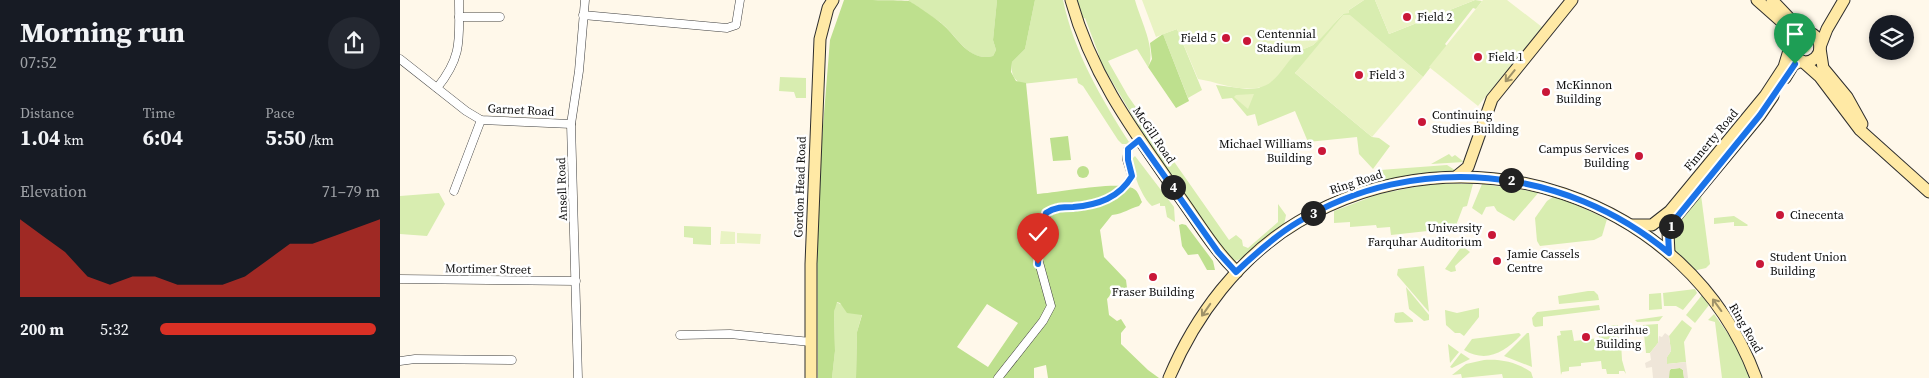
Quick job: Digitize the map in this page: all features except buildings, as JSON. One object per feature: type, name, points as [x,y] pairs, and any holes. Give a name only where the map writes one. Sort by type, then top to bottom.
[{"type":"street","points":[[437,88],[453,67],[458,53],[460,0]]},
{"type":"street","name":"Ansell Road","points":[[578,378],[571,124],[579,71],[585,0]]},
{"type":"street","points":[[583,15],[727,28],[736,24],[740,0]]},
{"type":"street","name":"Gordon Head Road","points":[[811,378],[814,181],[820,39],[828,8],[833,0]]},
{"type":"street","name":"McGill Road","points":[[1071,0],[1083,39],[1100,76],[1139,140],[1218,252],[1236,272]]},
{"type":"street","points":[[1457,176],[1468,167],[1492,98],[1572,0]]},
{"type":"street","points":[[1757,0],[1783,23],[1793,56],[1820,76],[1860,130],[1929,192]]},
{"type":"street","points":[[1772,0],[1792,21],[1816,37],[1820,47],[1823,68],[1852,104],[1865,133]]},
{"type":"street","points":[[1790,46],[1796,35],[1820,25],[1837,0]]},
{"type":"street","points":[[1802,61],[1814,58],[1827,28],[1844,0]]},
{"type":"street","points":[[459,17],[500,17]]},
{"type":"street","name":"Finnerty Road","points":[[1632,225],[1652,225],[1670,211],[1769,90],[1784,67],[1790,46]]},
{"type":"street","name":"Garnet Road","points":[[400,59],[481,120],[571,124]]},
{"type":"street","name":"Finnerty Road","points":[[1669,253],[1668,233],[1673,222],[1760,115],[1793,65],[1802,61]]},
{"type":"street","points":[[454,191],[481,120]]},
{"type":"street","points":[[998,378],[1044,321],[1051,306],[1037,255],[1046,213],[1053,208],[1091,205],[1120,192],[1132,176],[1128,160],[1128,149],[1139,140]]},
{"type":"street","name":"Ring Road","points":[[1169,378],[1185,343],[1202,314],[1236,272],[1296,223],[1328,205],[1365,192],[1406,181],[1457,176],[1502,179],[1546,187],[1583,200],[1632,225],[1669,253],[1704,288],[1740,342],[1756,378]]},
{"type":"street","name":"Mortimer Street","points":[[400,279],[576,281]]},
{"type":"street","points":[[680,335],[730,334],[811,342]]},
{"type":"street","points":[[400,362],[415,359],[512,360]]},
{"type":"green space","points":[[844,0],[909,1],[941,23],[970,52],[984,57],[993,56],[996,50],[993,40],[997,0],[1035,0],[1025,49],[1012,62],[1011,72],[1016,81],[1026,83],[1037,194],[1102,186],[1127,187],[1134,189],[1138,193],[1142,202],[1139,206],[1112,215],[1100,230],[1104,257],[1126,280],[1127,288],[1120,294],[1113,292],[1107,299],[1109,315],[1117,321],[1121,319],[1126,327],[1121,333],[1121,344],[1159,378],[1048,378],[1046,365],[1034,368],[1034,378],[856,378],[857,332],[862,315],[847,313],[840,303],[837,302],[834,312],[835,351],[832,378],[818,378],[817,200],[830,40]],"holes":[[[987,304],[1018,323],[988,367],[957,347]]]},
{"type":"green space","points":[[908,0],[997,0],[993,40],[996,50],[993,56],[984,57],[970,52],[940,22]]},
{"type":"green space","points":[[1035,0],[1063,0],[1081,56],[1108,109],[1129,142],[1128,144],[1122,144],[1118,140],[1083,86],[1078,83],[1077,78],[1022,84],[1014,77],[1012,62],[1025,49]]},
{"type":"green space","points":[[1077,0],[1135,0],[1149,43],[1150,60],[1148,67],[1137,49],[1108,61],[1128,96],[1229,240],[1236,235],[1242,240],[1243,246],[1248,248],[1278,222],[1278,204],[1286,215],[1284,225],[1243,258],[1235,261],[1228,258],[1151,147],[1097,56],[1099,55],[1085,18],[1082,19]]},
{"type":"green space","name":"Centennial Stadium","points":[[1142,0],[1364,0],[1349,10],[1349,13],[1343,14],[1313,45],[1299,51],[1276,78],[1264,86],[1249,89],[1198,79],[1177,29],[1156,37]]},
{"type":"green space","points":[[1364,0],[1375,0],[1389,34],[1475,0],[1482,1],[1476,9],[1473,8],[1445,44],[1447,46],[1423,77],[1349,15],[1295,73],[1372,137],[1379,138],[1390,146],[1373,169],[1359,154],[1357,137],[1308,142],[1295,111],[1258,126],[1255,114],[1247,116],[1232,98],[1222,99],[1216,85],[1247,89],[1259,88],[1299,51],[1313,45],[1343,14]]},
{"type":"green space","name":"Field 2","points":[[1375,0],[1475,0],[1389,34]]},
{"type":"green space","name":"Field 1","points":[[1483,0],[1507,0],[1542,27],[1478,106],[1429,67]]},
{"type":"green space","name":"Field 3","points":[[1343,15],[1350,15],[1423,77],[1372,137],[1295,73]]},
{"type":"green space","points":[[1177,29],[1202,90],[1188,98],[1163,34]]},
{"type":"green space","points":[[1163,34],[1189,101],[1176,108],[1148,67],[1152,59],[1150,43]]},
{"type":"green space","points":[[1803,41],[1807,41],[1811,47],[1807,53],[1803,53],[1799,49],[1799,45]]},
{"type":"green space","points":[[780,77],[806,78],[806,98],[796,98],[794,92],[779,91]]},
{"type":"green space","points":[[1254,94],[1248,109],[1234,97],[1236,95]]},
{"type":"green space","points":[[1068,136],[1071,160],[1053,161],[1050,138]]},
{"type":"green space","points":[[1449,154],[1452,157],[1455,155],[1464,162],[1431,164]]},
{"type":"green space","points":[[1135,156],[1174,207],[1175,222],[1167,217],[1165,206],[1160,206],[1160,203],[1152,206],[1148,202],[1139,185],[1132,165],[1131,160]]},
{"type":"green space","points":[[1447,165],[1458,172],[1415,176],[1362,189],[1376,171]]},
{"type":"green space","points":[[1081,166],[1085,166],[1089,172],[1085,178],[1081,178],[1077,174],[1077,170]]},
{"type":"green space","points":[[1435,183],[1473,184],[1467,206],[1463,207],[1455,228],[1391,235],[1390,227],[1377,228],[1376,225],[1350,227],[1350,222],[1334,223],[1334,211],[1379,194]]},
{"type":"green space","points":[[1482,184],[1539,192],[1514,221],[1497,211],[1494,206],[1486,207],[1482,215],[1472,208]]},
{"type":"green space","points":[[439,193],[445,204],[427,236],[400,234],[400,196]]},
{"type":"green space","points":[[1701,195],[1710,264],[1706,268],[1693,271],[1675,252],[1672,229]]},
{"type":"green space","points":[[1553,197],[1561,198],[1607,219],[1602,236],[1594,240],[1540,246],[1537,241],[1535,218],[1547,201]]},
{"type":"green space","points":[[1734,216],[1748,225],[1734,226],[1734,222],[1714,224],[1714,218]]},
{"type":"green space","points":[[1179,225],[1186,225],[1213,261],[1215,270],[1207,270],[1198,254],[1188,255],[1182,246]]},
{"type":"green space","points":[[684,226],[711,227],[711,245],[693,244],[693,238],[684,237]]},
{"type":"green space","points":[[721,231],[735,232],[735,244],[720,244]]},
{"type":"green space","points":[[737,233],[761,234],[760,244],[737,243]]},
{"type":"green space","points":[[1462,246],[1470,252],[1455,266],[1456,271],[1451,272],[1445,269]]},
{"type":"green space","points":[[1424,266],[1429,312],[1397,275],[1398,269]]},
{"type":"green space","points":[[1406,287],[1429,315],[1429,320],[1424,321],[1409,309]]},
{"type":"green space","points":[[1695,289],[1697,293],[1683,310],[1676,306],[1664,306],[1663,293]]},
{"type":"green space","points":[[1594,291],[1598,295],[1599,300],[1559,304],[1558,296]]},
{"type":"green space","points":[[1661,293],[1662,309],[1649,310],[1649,294]]},
{"type":"green space","points":[[1702,295],[1709,305],[1695,323],[1686,315]]},
{"type":"green space","points":[[836,302],[862,314],[857,332],[856,378],[832,378],[835,351],[834,312]]},
{"type":"green space","points":[[1599,305],[1600,310],[1543,317],[1543,326],[1535,327],[1533,325],[1532,318],[1537,312]]},
{"type":"green space","points":[[1479,308],[1479,317],[1464,336],[1460,333],[1455,333],[1446,325],[1445,310],[1457,313]]},
{"type":"green space","points":[[1403,312],[1413,322],[1396,323],[1394,321],[1395,313]]},
{"type":"green space","points":[[1714,314],[1736,345],[1750,378],[1722,378],[1715,322],[1708,320]]},
{"type":"green space","points":[[1663,316],[1659,321],[1637,322],[1635,320]]},
{"type":"green space","points":[[1682,320],[1692,328],[1684,342],[1686,362],[1667,364],[1667,357],[1671,351],[1669,336]]},
{"type":"green space","points":[[1658,324],[1658,343],[1650,353],[1646,353],[1643,325]]},
{"type":"green space","points":[[1618,325],[1619,342],[1621,342],[1622,360],[1626,374],[1624,371],[1619,371],[1619,374],[1607,374],[1606,369],[1602,369],[1601,361],[1581,363],[1581,366],[1569,367],[1569,371],[1562,372],[1561,375],[1557,336],[1561,335],[1560,331],[1572,330],[1574,341],[1599,338],[1598,327]]},
{"type":"green space","points":[[1519,333],[1521,335],[1508,347],[1494,354],[1480,356],[1464,350],[1472,339]]},
{"type":"green space","points":[[1529,333],[1532,367],[1504,356]]},
{"type":"green space","points":[[1448,344],[1459,352],[1450,363]]},
{"type":"green space","points":[[1461,353],[1470,359],[1452,368],[1450,367]]},
{"type":"green space","points":[[1484,360],[1496,360],[1514,364],[1531,372],[1533,378],[1503,378],[1502,374],[1462,378],[1461,374],[1452,375],[1466,364]]},
{"type":"green space","points":[[1680,368],[1683,370],[1684,378],[1669,378],[1668,372],[1671,369]]},
{"type":"shaded area","points":[[1665,333],[1669,336],[1671,351],[1667,357],[1667,364],[1686,362],[1688,378],[1684,378],[1683,370],[1680,368],[1670,369],[1669,378],[1653,378],[1652,367],[1646,368],[1645,363],[1651,360],[1650,353],[1658,343],[1659,336],[1662,337]]},
{"type":"place","name":"Field 2","points":[[1407,17]]},
{"type":"place","name":"Field 5","points":[[1226,38]]},
{"type":"place","name":"Centennial Stadium","points":[[1247,41]]},
{"type":"place","name":"Field 1","points":[[1478,57]]},
{"type":"place","name":"Field 3","points":[[1359,75]]},
{"type":"place","name":"McKinnon Building","points":[[1546,92]]},
{"type":"place","name":"Continuing Studies Building","points":[[1422,122]]},
{"type":"place","name":"Michael Williams Building","points":[[1322,151]]},
{"type":"place","name":"Campus Services Building","points":[[1639,156]]},
{"type":"place","name":"Cinecenta","points":[[1780,215]]},
{"type":"place","name":"University Farquhar Auditorium","points":[[1492,235]]},
{"type":"place","name":"Jamie Cassels Centre","points":[[1497,261]]},
{"type":"place","name":"Student Union Building","points":[[1760,264]]},
{"type":"place","name":"Fraser Building","points":[[1153,277]]},
{"type":"place","name":"Clearihue Building","points":[[1586,337]]},
{"type":"route","points":[[1038,264],[1039,240],[1046,213],[1053,208],[1076,207],[1102,202],[1120,192],[1132,176],[1127,155],[1128,149],[1139,140],[1218,252],[1236,272],[1296,223],[1328,205],[1387,186],[1434,177],[1488,177],[1546,187],[1583,200],[1613,214],[1632,225],[1669,253],[1668,233],[1673,222],[1760,115],[1795,64]]}]
